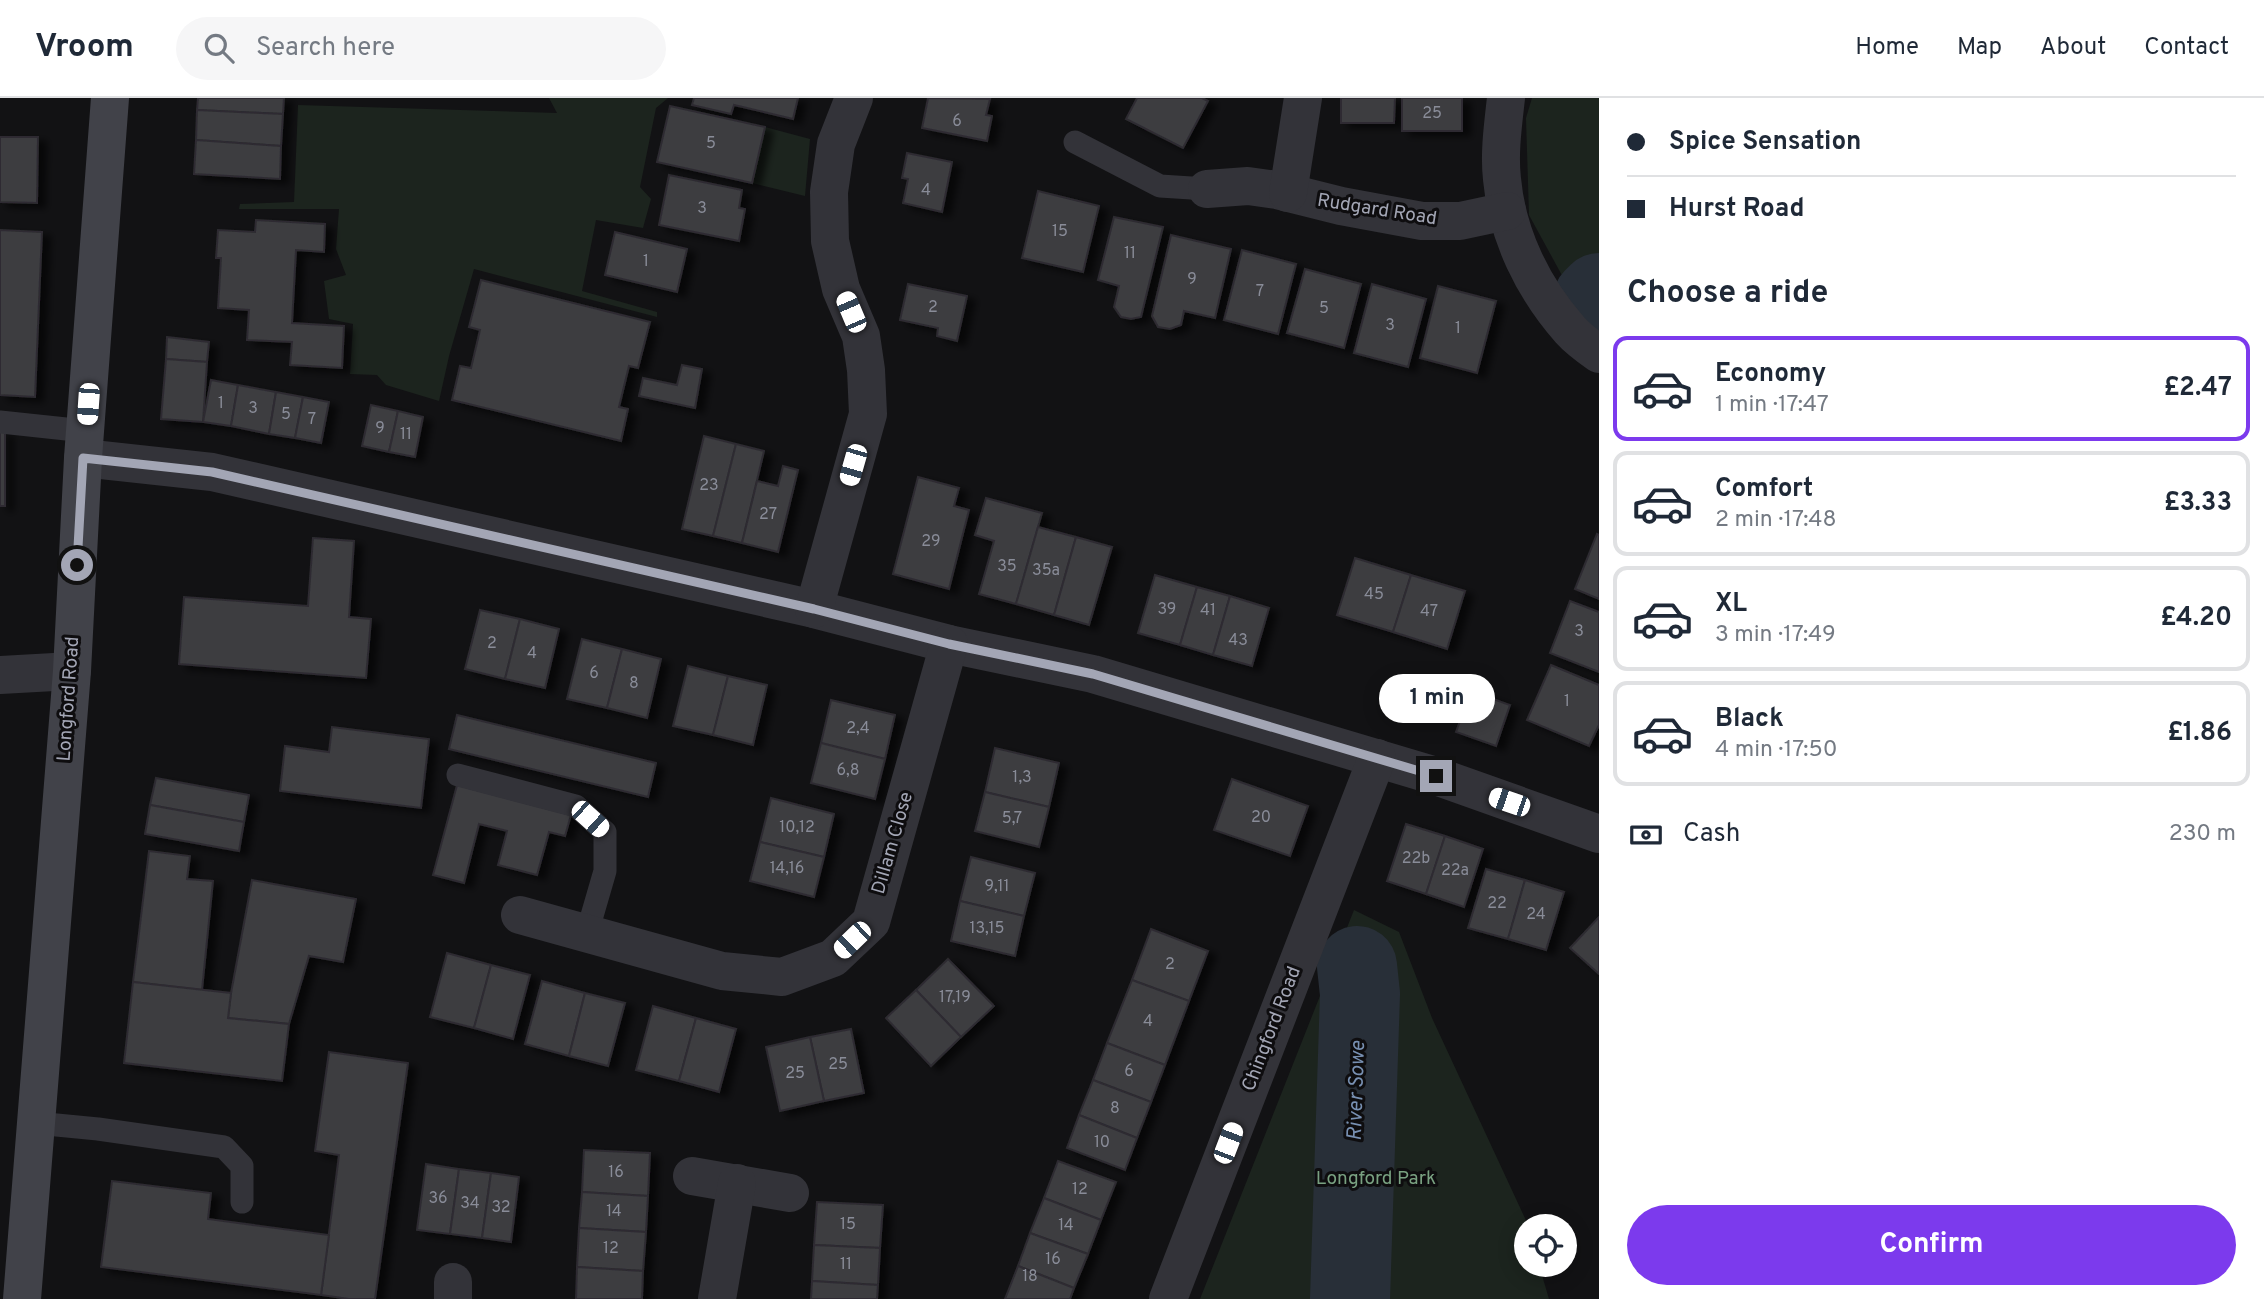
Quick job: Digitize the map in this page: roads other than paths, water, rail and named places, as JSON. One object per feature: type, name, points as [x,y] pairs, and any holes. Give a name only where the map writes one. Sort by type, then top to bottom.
[{"type":"main road","name":"Longford Road","points":[[22,1299],[13,1258],[36,1123],[72,671],[84,445],[110,98]]},
{"type":"street","points":[[814,609],[868,414],[861,336],[841,289],[830,241],[829,192],[836,144],[854,98]]},
{"type":"street","points":[[1288,193],[1303,98]]},
{"type":"street","points":[[1506,98],[1502,134],[1502,178],[1507,211],[1525,265],[1548,302],[1572,332],[1599,354]]},
{"type":"street","name":"Rudgard Road","points":[[1208,189],[1248,186],[1422,220],[1460,221],[1507,211]]},
{"type":"street","points":[[84,445],[814,609],[949,644],[1093,674],[1436,776],[1599,834]]},
{"type":"street","name":"Dillam Close","points":[[520,915],[722,971],[782,977],[833,958],[871,922],[949,644]]},
{"type":"street","points":[[0,675],[72,671]]},
{"type":"street","name":"Chingford Road","points":[[1168,1299],[1377,758]]},
{"type":"street","points":[[692,1176],[790,1193]]},
{"type":"street","points":[[717,1299],[737,1183]]},
{"type":"lane","points":[[1075,142],[1160,186],[1208,189]]},
{"type":"lane","points":[[0,422],[84,445]]},
{"type":"lane","points":[[458,775],[576,806],[605,832],[605,871],[587,933]]},
{"type":"lane","points":[[36,1123],[224,1147],[242,1166],[242,1202]]},
{"type":"waterway","name":"River Sowe","points":[[1593,299],[1599,293]]},
{"type":"waterway","name":"River Sowe","points":[[1350,1299],[1360,994],[1357,966]]},
{"type":"park label","name":"Longford Park","points":[[1376,1179]]}]
